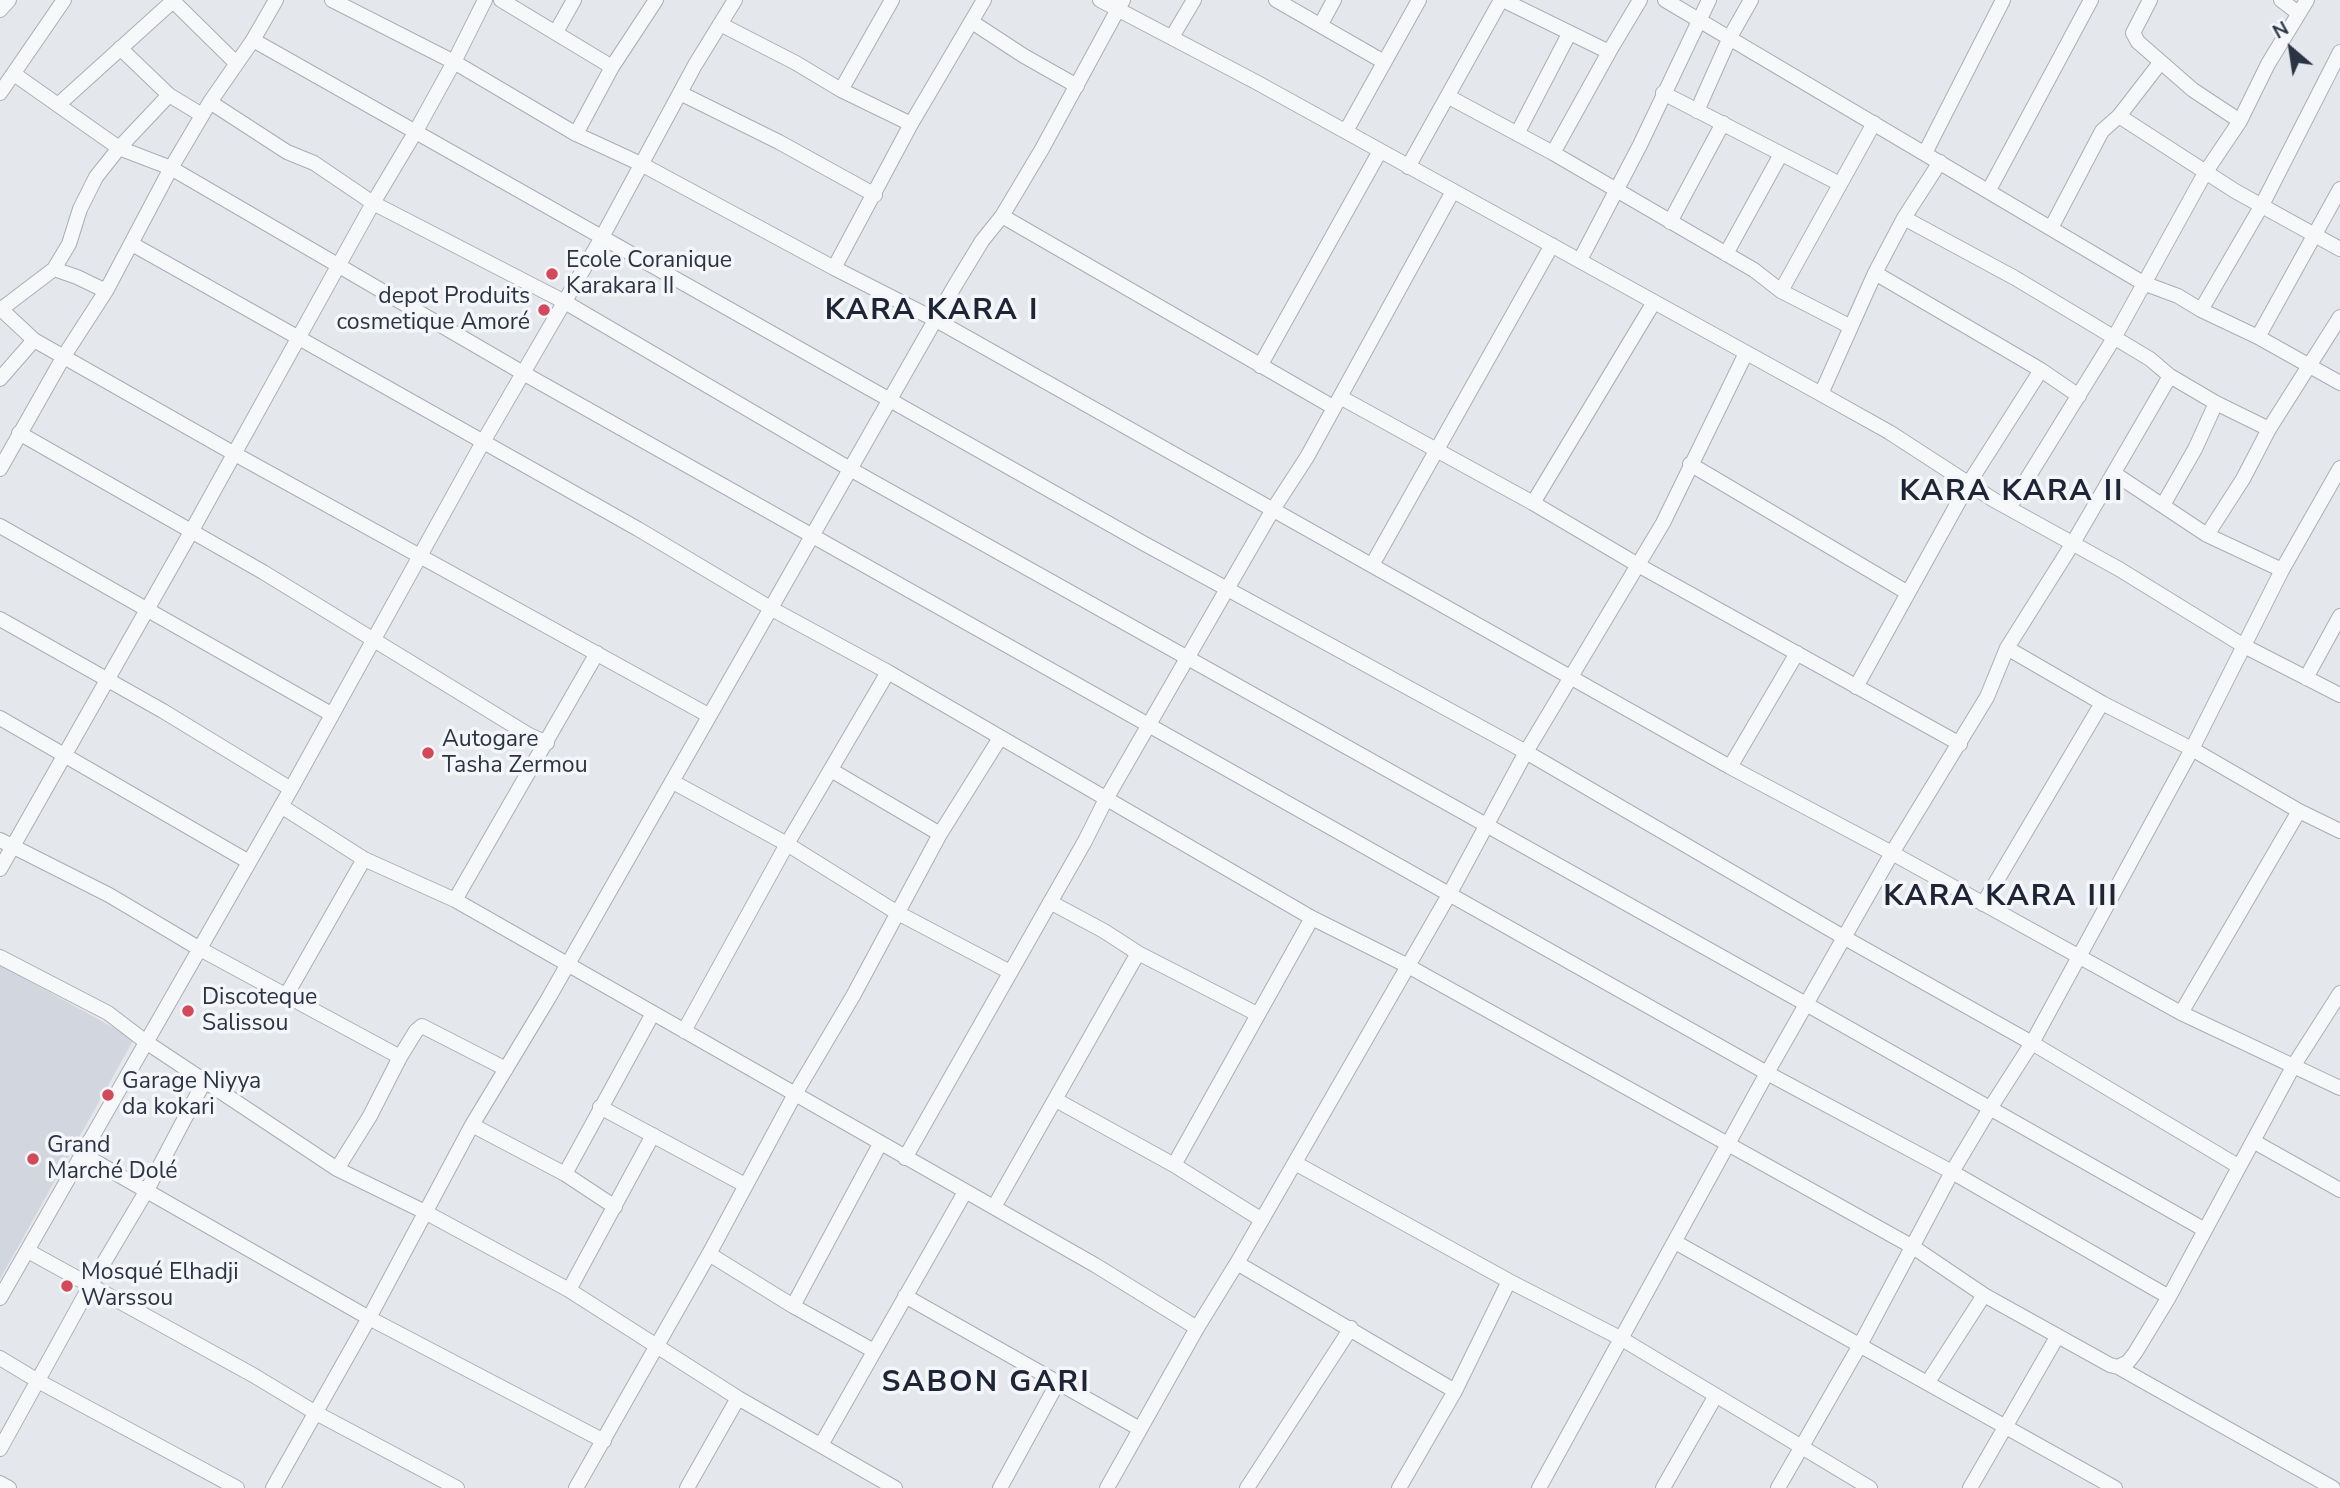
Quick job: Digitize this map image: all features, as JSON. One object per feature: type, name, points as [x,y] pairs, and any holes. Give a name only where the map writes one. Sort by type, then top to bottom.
[{"type":"street","points":[[0,10],[9,0]]},
{"type":"street","points":[[1,88],[14,74],[64,0]]},
{"type":"street","points":[[59,104],[173,0],[236,62]]},
{"type":"street","points":[[0,469],[64,356],[106,291],[206,108],[253,40],[276,0]]},
{"type":"street","points":[[332,0],[454,62],[576,134],[641,164],[936,320],[1272,512],[2180,1013],[2340,1088]]},
{"type":"street","points":[[0,869],[6,844],[64,754],[191,532],[338,265],[416,131],[485,0]]},
{"type":"street","points":[[501,0],[612,67]]},
{"type":"street","points":[[556,32],[574,0]]},
{"type":"street","points":[[576,134],[612,67],[656,0]]},
{"type":"street","points":[[0,1298],[735,0]]},
{"type":"street","points":[[834,268],[911,124],[984,0]]},
{"type":"street","points":[[1100,0],[1121,4],[1172,37],[1889,432],[2009,508],[2073,543],[2244,646],[2340,695]]},
{"type":"street","points":[[1172,37],[1194,0]]},
{"type":"street","points":[[1276,0],[1384,62]]},
{"type":"street","points":[[1321,24],[1334,0]]},
{"type":"street","points":[[1346,131],[1419,0]]},
{"type":"street","points":[[1408,167],[1502,0],[1609,52]]},
{"type":"street","points":[[1553,153],[1640,0]]},
{"type":"street","points":[[1665,0],[2143,283],[2178,296],[2340,383]]},
{"type":"street","points":[[1580,260],[1640,145],[1709,0]]},
{"type":"street","points":[[1697,111],[1730,37],[1751,0]]},
{"type":"street","points":[[1925,153],[2003,0]]},
{"type":"street","points":[[1989,190],[2091,0]]},
{"type":"street","points":[[2150,0],[2133,33],[2138,42],[2193,90],[2239,121]]},
{"type":"street","points":[[2281,0],[2298,13]]},
{"type":"street","points":[[2009,508],[2114,338],[2205,173],[2239,121],[2268,64],[2307,0]]},
{"type":"street","points":[[841,90],[888,1]]},
{"type":"street","points":[[273,1488],[369,1318],[472,1125],[568,965],[673,782],[708,715],[772,609],[982,241],[1002,216],[1121,4]]},
{"type":"street","points":[[972,22],[1077,86]]},
{"type":"street","points":[[720,24],[796,63],[841,90],[911,124]]},
{"type":"street","points":[[1517,134],[1569,34]]},
{"type":"street","points":[[253,40],[601,239],[1227,590],[1526,752],[1844,938],[2032,1043],[2238,1166]]},
{"type":"street","points":[[120,48],[169,95],[206,108],[287,152],[314,163],[373,203],[564,301],[850,469],[2205,1230]]},
{"type":"street","points":[[2201,310],[2262,205],[2340,52]]},
{"type":"street","points":[[2051,228],[2102,131],[2109,122],[2119,116],[2160,63]]},
{"type":"street","points":[[14,74],[119,148],[171,168],[523,373],[1767,1073],[1952,1172],[2169,1297]]},
{"type":"street","points":[[680,93],[779,142],[875,195]]},
{"type":"street","points":[[1663,93],[1840,184]]},
{"type":"street","points":[[169,95],[119,148],[96,177],[80,209],[69,244],[54,269],[0,310],[34,340],[708,715]]},
{"type":"street","points":[[1448,97],[1553,153],[1755,270],[1781,291],[1851,327]]},
{"type":"street","points":[[2119,116],[2205,173],[2340,249]]},
{"type":"street","points":[[1670,222],[1723,123]]},
{"type":"street","points":[[1781,291],[1874,123]]},
{"type":"street","points":[[1260,366],[1380,151]]},
{"type":"street","points":[[1726,254],[1781,154]]},
{"type":"street","points":[[1821,394],[1875,273],[1904,218],[1940,162]]},
{"type":"street","points":[[2258,337],[2340,189]]},
{"type":"street","points":[[905,1158],[1106,799],[1272,512],[1307,457],[1453,191]]},
{"type":"street","points":[[1002,216],[1260,366],[1438,450],[1960,744]]},
{"type":"street","points":[[1904,218],[2015,278],[2150,359],[2169,376],[2269,429]]},
{"type":"street","points":[[132,244],[638,529],[772,609],[888,672],[1312,918],[1408,966],[1913,1247],[1984,1295],[2057,1337],[2118,1367],[2333,1488]]},
{"type":"street","points":[[1372,565],[1552,245]]},
{"type":"street","points":[[54,269],[106,291]]},
{"type":"street","points":[[1875,273],[2041,370],[2079,396]]},
{"type":"street","points":[[1533,503],[1654,302]]},
{"type":"street","points":[[2207,535],[2243,479],[2307,366],[2340,317]]},
{"type":"street","points":[[0,379],[34,340]]},
{"type":"street","points":[[1107,1488],[1450,893],[1526,752],[1663,523],[1746,353]]},
{"type":"street","points":[[1856,687],[1969,483],[2041,370]]},
{"type":"street","points":[[1539,1488],[1806,1004],[1892,853],[1987,697],[2007,648],[2115,474],[2169,376]]},
{"type":"street","points":[[2163,505],[2195,449],[2216,403]]},
{"type":"street","points":[[19,433],[263,572],[529,735],[547,743]]},
{"type":"street","points":[[1690,464],[1908,593]]},
{"type":"street","points":[[1778,1488],[1860,1345],[1952,1172],[2032,1043],[2080,956],[2192,749],[2282,570],[2340,468]]},
{"type":"street","points":[[2115,474],[2207,535],[2282,570]]},
{"type":"street","points":[[0,526],[331,714]]},
{"type":"street","points":[[2306,678],[2340,616]]},
{"type":"street","points":[[0,619],[163,711],[290,789]]},
{"type":"street","points":[[2007,648],[2102,703],[2192,749],[2299,811],[2340,831]]},
{"type":"street","points":[[454,900],[597,653]]},
{"type":"street","points":[[1730,767],[1797,653]]},
{"type":"street","points":[[684,1031],[787,844],[888,672]]},
{"type":"street","points":[[1983,904],[2102,703]]},
{"type":"street","points":[[0,718],[249,862]]},
{"type":"street","points":[[576,1488],[709,1254],[795,1094],[853,996],[940,834],[1000,738]]},
{"type":"street","points":[[831,770],[940,834]]},
{"type":"street","points":[[673,782],[787,844],[896,912],[1010,972]]},
{"type":"street","points":[[281,806],[363,859],[454,900],[993,1207],[1197,1328]]},
{"type":"street","points":[[2180,1013],[2299,811]]},
{"type":"street","points":[[6,844],[109,895],[200,949],[400,1057]]},
{"type":"street","points":[[287,994],[363,859]]},
{"type":"street","points":[[1050,902],[1138,953],[1257,1014]]},
{"type":"street","points":[[1174,1165],[1312,918]]},
{"type":"street","points":[[993,1207],[1138,953]]},
{"type":"street","points":[[0,957],[108,1013],[146,1042],[337,1169],[425,1212],[569,1290],[738,1398],[895,1488]]},
{"type":"street","points":[[2118,1367],[2128,1362],[2136,1353],[2294,1065],[2340,993]]},
{"type":"street","points":[[565,1174],[653,1013]]},
{"type":"street","points":[[337,1169],[370,1116],[400,1057],[422,1026],[506,1069]]},
{"type":"street","points":[[0,1449],[90,1286],[147,1190],[205,1080]]},
{"type":"street","points":[[1056,1100],[1174,1165],[1262,1220]]},
{"type":"street","points":[[600,1107],[745,1185]]},
{"type":"street","points":[[472,1125],[565,1174],[615,1207]]},
{"type":"street","points":[[569,1290],[653,1135]]},
{"type":"street","points":[[2253,1141],[2340,1190]]},
{"type":"street","points":[[793,1306],[880,1144]]},
{"type":"street","points":[[82,1154],[369,1318],[604,1441]]},
{"type":"street","points":[[1295,1163],[1509,1281],[1622,1339],[1870,1488]]},
{"type":"street","points":[[821,1445],[965,1192]]},
{"type":"street","points":[[1675,1242],[2115,1488]]},
{"type":"street","points":[[28,1251],[254,1375],[316,1413],[457,1488]]},
{"type":"street","points":[[709,1254],[793,1306],[874,1350]]},
{"type":"street","points":[[1237,1264],[1455,1391]]},
{"type":"street","points":[[1399,1488],[1455,1391],[1509,1281]]},
{"type":"street","points":[[1928,1382],[1984,1295]]},
{"type":"street","points":[[905,1296],[1140,1429]]},
{"type":"street","points":[[1247,1488],[1351,1328]]},
{"type":"street","points":[[1970,1488],[2057,1337]]},
{"type":"street","points":[[0,1358],[237,1488]]},
{"type":"street","points":[[1000,1488],[1057,1384]]},
{"type":"street","points":[[1662,1488],[1715,1396]]},
{"type":"street","points":[[687,1488],[738,1398]]},
{"type":"street","points":[[0,1483],[9,1488]]},
{"type":"shaded area","name":"Grand Marché Dolé","points":[[0,965],[134,1039],[0,1279]]},
{"type":"place","name":"Ecole Coranique Karakara II","points":[[552,274]]},
{"type":"place","name":"depot Produits cosmetique Amoré","points":[[544,310]]},
{"type":"place","name":"Autogare Tasha Zermou","points":[[428,753]]},
{"type":"place","name":"Discoteque Salissou","points":[[188,1011]]},
{"type":"place","name":"Garage Niyya da kokari","points":[[108,1095]]},
{"type":"place","name":"Grand Marché Dolé","points":[[33,1159]]},
{"type":"place","name":"Mosqué Elhadji Warssou","points":[[67,1286]]},
{"type":"district","name":"KARA KARA I","points":[[932,312]]},
{"type":"district","name":"KARA KARA II","points":[[2012,493]]},
{"type":"district","name":"KARA KARA III","points":[[2001,898]]},
{"type":"district","name":"SABON GARI","points":[[986,1384]]}]
